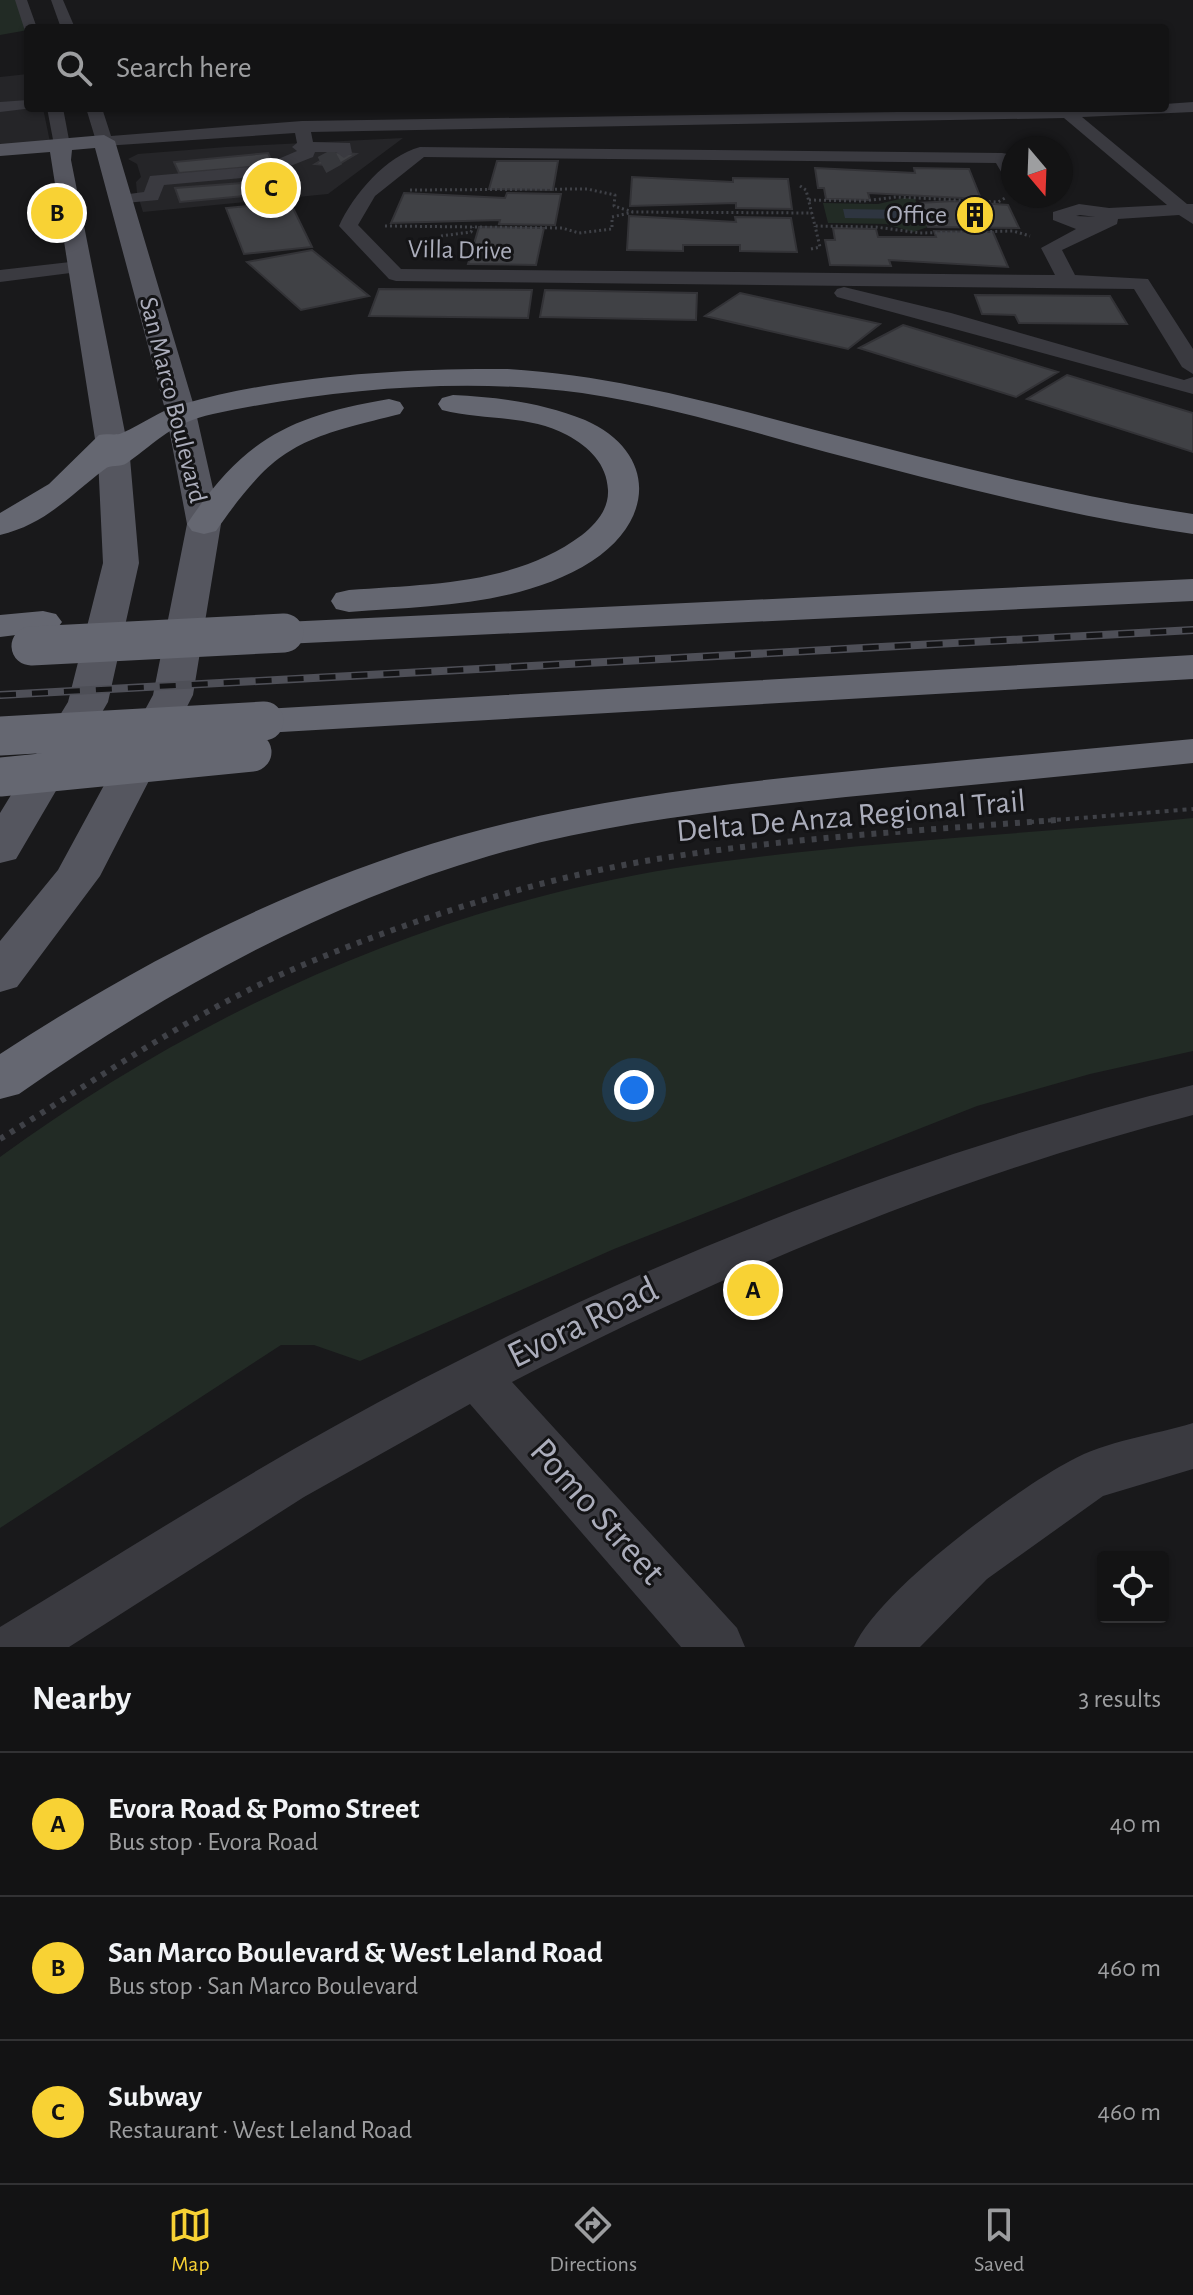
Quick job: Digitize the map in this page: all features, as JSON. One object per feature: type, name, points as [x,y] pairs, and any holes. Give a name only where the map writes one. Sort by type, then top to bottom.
[{"type":"highway","points":[[0,525],[47,502],[136,433],[181,413],[292,393],[414,379],[465,378],[576,383],[674,401],[1040,496],[1193,524]]},
{"type":"highway","points":[[204,524],[223,490],[282,438],[343,415],[386,408],[492,405],[552,418],[597,439],[622,468],[627,497],[608,531],[581,553],[549,569],[459,590],[285,620]]},
{"type":"highway","points":[[19,635],[285,620],[1193,590]]},
{"type":"highway","points":[[0,736],[258,736],[1193,667]]},
{"type":"highway","points":[[0,777],[258,736]]},
{"type":"highway","points":[[0,1080],[130,995],[217,948],[378,877],[463,850],[561,825],[726,797],[1193,751]]},
{"type":"main road","points":[[0,162],[40,164],[105,146]]},
{"type":"main road","name":"San Marco Boulevard","points":[[0,975],[77,876],[173,695],[204,524],[181,413],[105,146]]},
{"type":"main road","points":[[0,150],[62,160]]},
{"type":"main road","name":"San Marco Boulevard","points":[[0,849],[88,702],[121,563],[112,450],[62,160]]},
{"type":"street","points":[[21,0],[29,24]]},
{"type":"street","points":[[57,0],[66,24]]},
{"type":"street","points":[[0,107],[24,105]]},
{"type":"street","points":[[1169,111],[1193,107]]},
{"type":"street","name":"San Marco Boulevard","points":[[56,112],[62,160]]},
{"type":"street","name":"San Marco Boulevard","points":[[95,112],[105,146]]},
{"type":"street","points":[[1109,121],[1163,112]]},
{"type":"street","points":[[105,146],[445,130],[1074,118],[1109,121],[1193,116]]},
{"type":"street","points":[[1074,118],[1190,215]]},
{"type":"street","points":[[265,171],[307,153],[304,136]]},
{"type":"street","points":[[276,149],[304,136],[344,147],[344,153]]},
{"type":"street","points":[[348,226],[356,204],[420,152],[1001,158]]},
{"type":"street","points":[[120,200],[152,196],[156,180],[154,163],[163,160]]},
{"type":"street","points":[[156,180],[265,171],[297,178],[322,165]]},
{"type":"street","points":[[1073,200],[1098,199],[1143,211],[1190,215]]},
{"type":"street","points":[[1073,204],[1102,217],[1190,215]]},
{"type":"street","points":[[1068,281],[1051,248],[1102,217],[1143,211]]},
{"type":"street","name":"Villa Drive","points":[[348,226],[396,275],[1141,283],[1191,372]]},
{"type":"street","points":[[0,276],[79,267]]},
{"type":"street","points":[[802,279],[1191,372]]},
{"type":"street","name":"Evora Road","points":[[19,1647],[326,1458],[476,1376],[673,1279],[900,1185],[1009,1148],[1193,1100]]},
{"type":"street","name":"Pomo Street","points":[[476,1376],[717,1647]]},
{"type":"street","points":[[882,1647],[968,1561],[1088,1477],[1193,1446]]},
{"type":"path","points":[[800,186],[806,190],[820,247],[811,249]]},
{"type":"path","points":[[370,190],[558,192],[587,189],[615,195],[614,206],[633,212]]},
{"type":"path","points":[[809,200],[864,201],[896,197],[1001,200]]},
{"type":"path","points":[[348,226],[562,228],[579,233],[612,229],[612,217],[633,212],[812,213]]},
{"type":"path","points":[[815,226],[876,227],[882,231],[907,233],[1013,231],[1057,246]]},
{"type":"path","points":[[441,236],[471,232],[473,227]]},
{"type":"path","name":"Delta De Anza Regional Trail","points":[[0,1139],[200,1016],[309,962],[428,920],[545,884],[667,857],[793,840],[1193,809]]},
{"type":"shaded area","points":[[0,0],[21,0],[27,24],[24,24],[24,31],[0,35]]},
{"type":"shaded area","points":[[24,74],[24,112],[44,112],[50,142],[0,147],[0,77]]},
{"type":"shaded area","points":[[403,138],[328,194],[143,212],[136,182],[141,177],[137,164],[128,159],[138,154],[226,147]]},
{"type":"shaded area","points":[[904,198],[915,199],[921,212],[936,212],[938,219],[925,218],[928,227],[913,232],[886,224],[828,223],[823,203],[878,204]]},
{"type":"shaded area","points":[[843,209],[907,210],[909,219],[845,218]]},
{"type":"shaded area","points":[[1193,818],[1193,1051],[1090,1074],[977,1106],[614,1249],[360,1361],[314,1345],[281,1345],[0,1528],[0,1157],[155,1056],[237,1012],[407,938],[495,909],[585,886],[740,859]]},
{"type":"building","points":[[335,152],[356,154],[336,166],[315,164]]},
{"type":"building","points":[[268,153],[274,165],[179,173],[174,162]]},
{"type":"building","points":[[497,161],[558,161],[553,190],[489,189]]},
{"type":"building","points":[[815,168],[915,173],[914,168],[969,169],[981,199],[868,193],[870,200],[826,199],[824,188],[818,188]]},
{"type":"building","points":[[632,177],[733,182],[733,178],[788,179],[792,209],[736,208],[736,203],[630,206]]},
{"type":"building","points":[[281,180],[287,192],[180,202],[175,188]]},
{"type":"building","points":[[404,193],[505,198],[507,193],[561,194],[555,225],[499,224],[500,220],[391,223]]},
{"type":"building","name":"Office","points":[[954,201],[1001,204],[1001,208],[1009,208],[1019,228],[928,227],[925,218],[938,219],[936,212],[921,212],[918,203]]},
{"type":"building","points":[[290,202],[312,247],[244,254],[226,208]]},
{"type":"building","points":[[629,216],[736,222],[735,217],[791,218],[797,252],[740,251],[740,245],[683,245],[683,251],[627,250]]},
{"type":"building","points":[[479,227],[544,228],[536,265],[468,264]]},
{"type":"building","points":[[833,228],[876,229],[878,237],[936,237],[934,231],[993,232],[1008,267],[889,260],[891,266],[830,265],[825,240],[835,240]]},
{"type":"building","points":[[312,250],[369,296],[301,310],[247,262]]},
{"type":"building","points":[[379,289],[532,290],[528,318],[369,316]]},
{"type":"building","points":[[545,290],[697,293],[696,320],[540,317]]},
{"type":"building","points":[[740,293],[880,324],[848,349],[705,316]]},
{"type":"building","points":[[975,295],[1110,296],[1127,324],[1019,323],[1015,315],[982,314]]},
{"type":"building","points":[[903,325],[1058,372],[1016,397],[859,348]]},
{"type":"building","points":[[1067,375],[1193,413],[1193,452],[1027,399]]},
{"type":"tunnel","points":[[322,165],[344,153]]},
{"type":"railway","points":[[0,695],[1193,630]]},
{"type":"place","name":"Subway","points":[[271,188]]},
{"type":"place","name":"San Marco Boulevard & West Leland Road","points":[[57,213]]},
{"type":"place","name":"Office","points":[[975,215]]},
{"type":"place","name":"Evora Road & Pomo Street","points":[[753,1290]]}]
